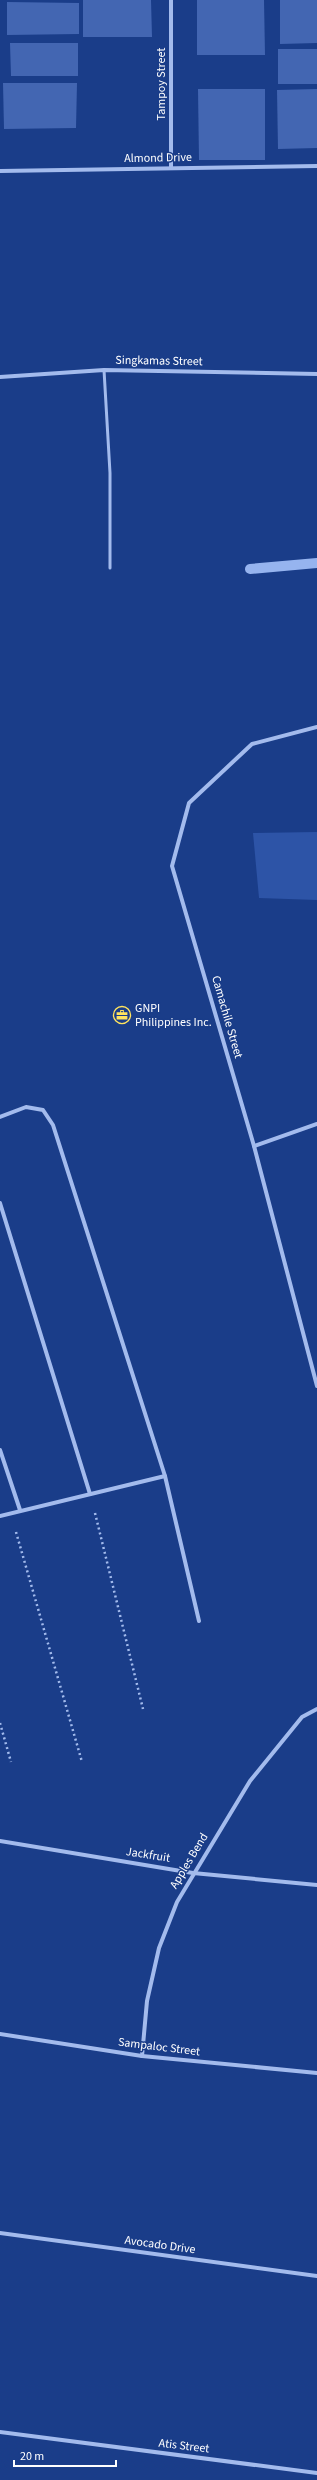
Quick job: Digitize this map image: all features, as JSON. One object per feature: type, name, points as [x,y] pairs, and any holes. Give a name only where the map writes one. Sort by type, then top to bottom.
[{"type":"street","name":"Tampoy Street","points":[[171,0],[171,168]]},
{"type":"street","name":"Almond Drive","points":[[0,171],[317,166]]},
{"type":"street","name":"Singkamas Street","points":[[0,377],[104,370],[317,374]]},
{"type":"street","name":"Camachile Street","points":[[317,727],[252,744],[189,803],[172,866],[254,1146],[317,1386]]},
{"type":"street","points":[[0,1117],[26,1107],[43,1110],[53,1125],[165,1476],[199,1622]]},
{"type":"street","points":[[254,1146],[317,1124]]},
{"type":"street","points":[[0,1203],[90,1494]]},
{"type":"street","points":[[0,1450],[20,1510]]},
{"type":"street","points":[[0,1516],[165,1476]]},
{"type":"street","name":"Apples Bend","points":[[142,2056],[147,2001],[159,1948],[176,1902],[250,1781],[302,1717],[317,1709]]},
{"type":"street","name":"Jackfruit","points":[[0,1841],[193,1873],[317,1885]]},
{"type":"street","name":"Sampaloc Street","points":[[0,2034],[142,2056],[317,2073]]},
{"type":"street","name":"Avocado Drive","points":[[0,2234],[317,2276]]},
{"type":"street","name":"Atis Street","points":[[0,2432],[317,2473]]},
{"type":"lane","points":[[104,370],[110,473],[110,568]]},
{"type":"path","points":[[90,1494],[143,1709]]},
{"type":"path","points":[[10,1513],[82,1762]]},
{"type":"path","points":[[0,1723],[11,1762]]},
{"type":"shaded area","points":[[317,832],[317,900],[259,898],[253,833]]},
{"type":"building","points":[[83,0],[151,0],[152,37],[83,37]]},
{"type":"building","points":[[197,0],[264,0],[265,55],[197,55]]},
{"type":"building","points":[[280,0],[317,0],[317,43],[280,44]]},
{"type":"building","points":[[7,2],[79,3],[79,34],[7,35]]},
{"type":"building","points":[[10,43],[78,43],[78,76],[11,76]]},
{"type":"building","points":[[278,49],[317,49],[317,84],[278,84]]},
{"type":"building","points":[[3,83],[77,83],[76,128],[4,129]]},
{"type":"building","points":[[198,89],[265,89],[265,160],[199,160]]},
{"type":"building","points":[[317,89],[317,148],[278,149],[277,90]]},
{"type":"waterway","points":[[250,569],[317,563]]},
{"type":"place","name":"GNPI Philippines Inc.","points":[[122,1015]]}]
